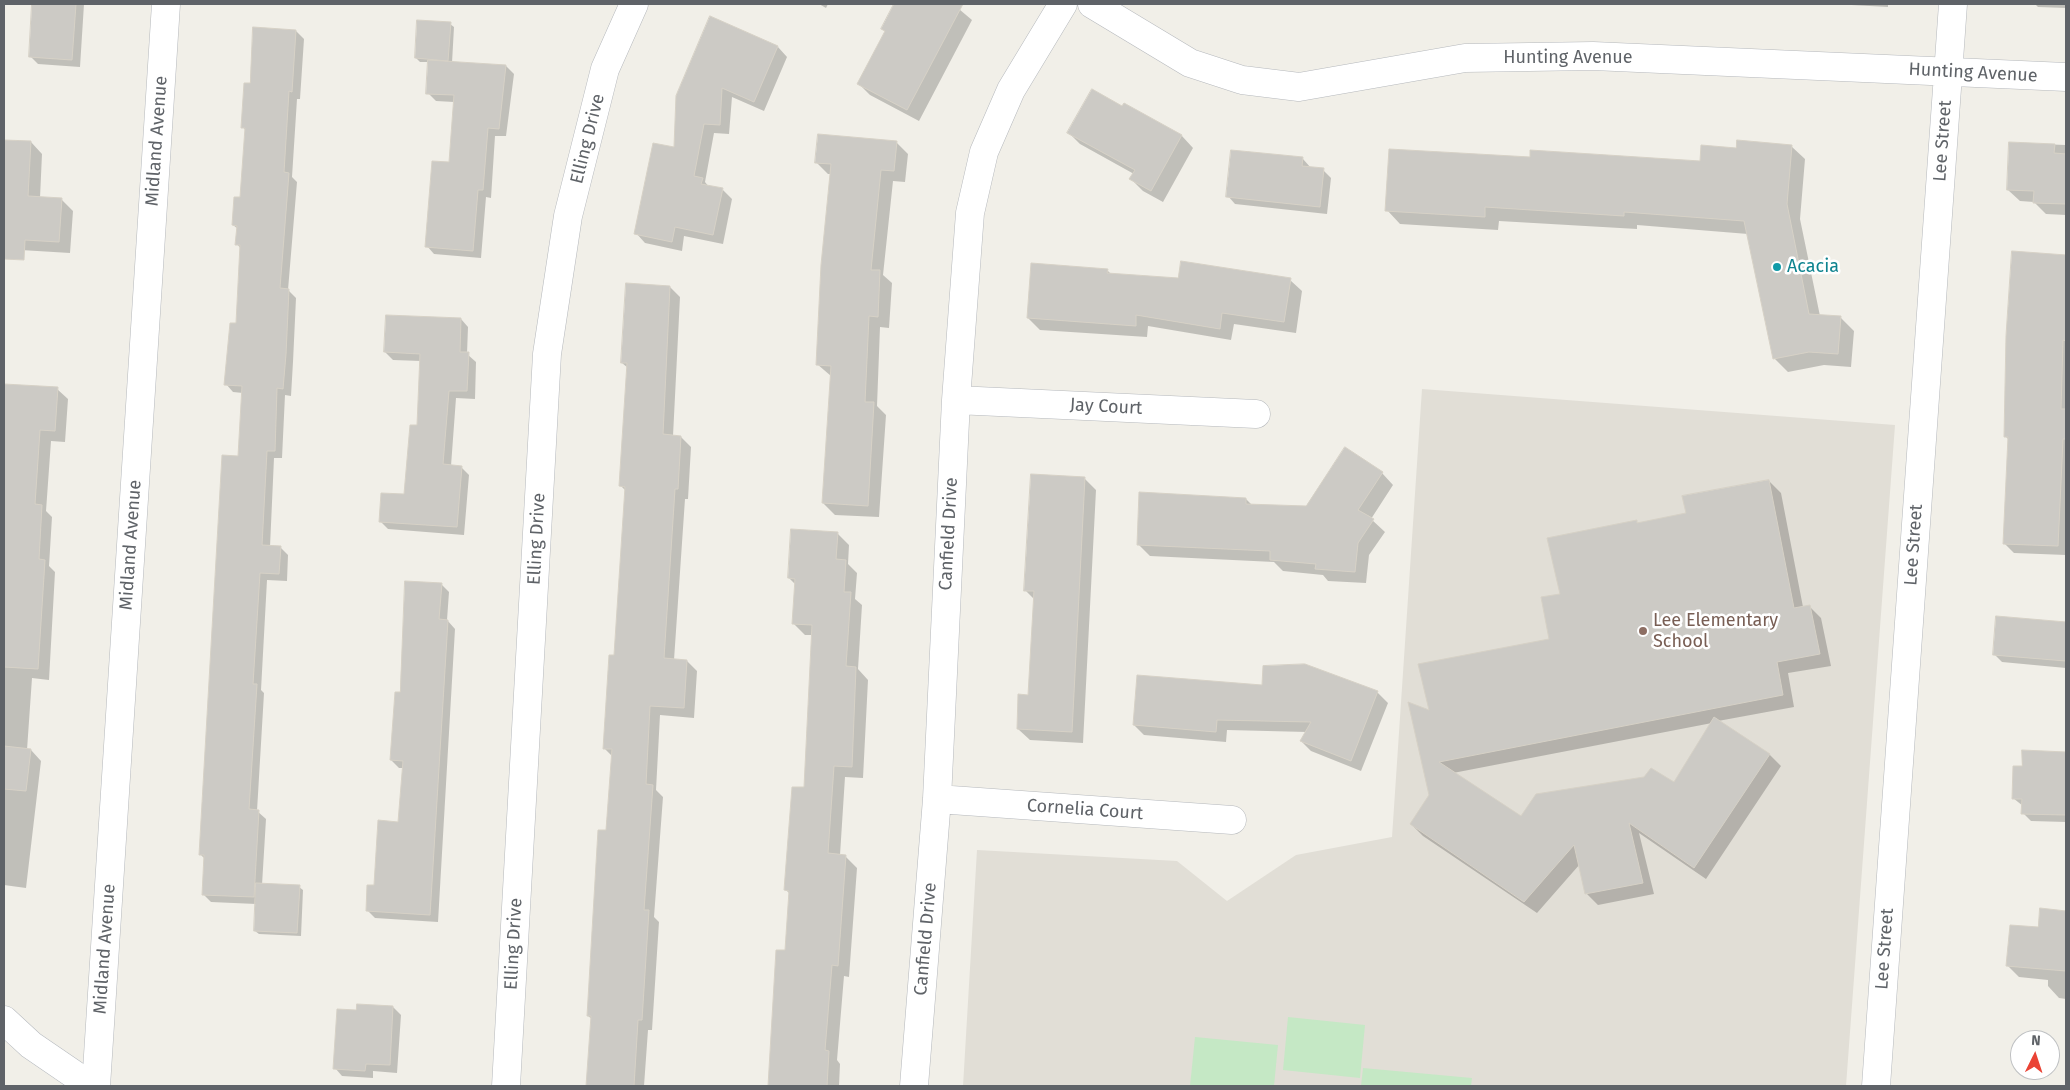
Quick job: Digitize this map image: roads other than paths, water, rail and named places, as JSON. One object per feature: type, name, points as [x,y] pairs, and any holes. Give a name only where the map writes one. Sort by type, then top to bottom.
[{"type":"street","name":"Midland Avenue","points":[[96,1086],[166,4]]},
{"type":"street","name":"Elling Drive","points":[[506,1086],[547,354],[568,216],[605,68],[634,4]]},
{"type":"street","name":"Canfield Drive","points":[[914,1086],[937,800],[956,400],[970,213],[984,152],[1011,90],[1064,4]]},
{"type":"street","name":"Hunting Avenue","points":[[1092,4],[1190,63],[1242,80],[1299,87],[1465,58],[1593,56],[2066,78]]},
{"type":"street","name":"Lee Street","points":[[1876,1086],[1954,4]]},
{"type":"street","name":"Jay Court","points":[[956,400],[1256,414]]},
{"type":"street","name":"Cornelia Court","points":[[937,800],[1232,820]]},
{"type":"street","points":[[4,1020],[31,1044],[91,1086]]},
{"type":"place","name":"Acacia","points":[[1777,267]]},
{"type":"place","name":"Lee Elementary School","points":[[1643,631]]}]
